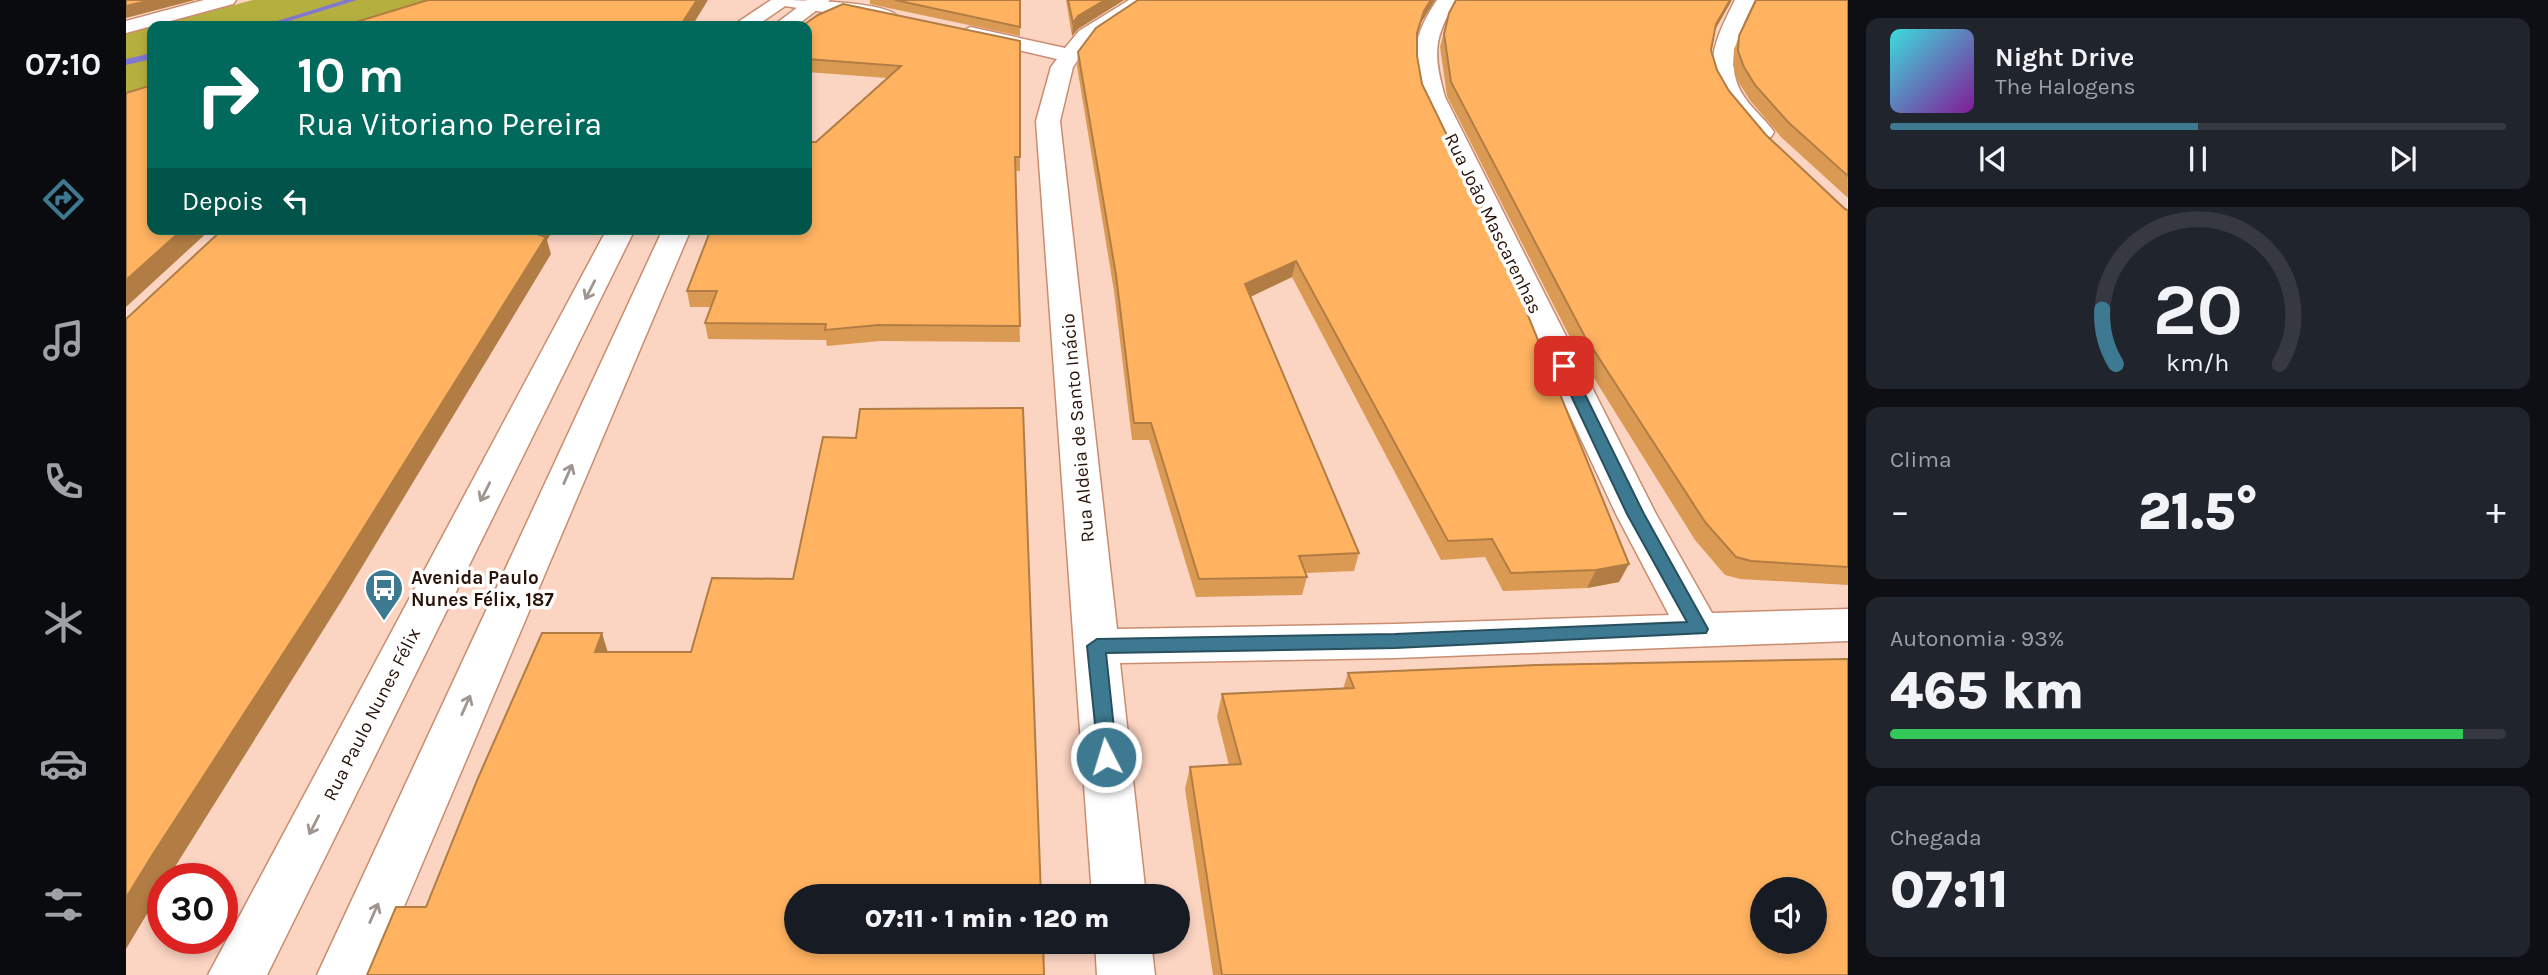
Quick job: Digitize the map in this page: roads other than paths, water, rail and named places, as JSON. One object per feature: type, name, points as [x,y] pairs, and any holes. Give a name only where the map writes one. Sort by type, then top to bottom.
[{"type":"street","points":[[148,21],[226,0]]},
{"type":"street","points":[[749,21],[785,0],[842,4],[909,20]]},
{"type":"street","name":"Rua Aldeia de Santo Inácio","points":[[1118,884],[1048,121],[1062,66],[1086,35],[1142,0]]},
{"type":"street","name":"Rua João Mascarenhas","points":[[1447,0],[1429,29],[1422,59],[1433,97],[1636,514],[1699,629]]},
{"type":"street","points":[[1745,0],[1725,38],[1718,65],[1731,98],[1774,144]]},
{"type":"street","points":[[790,21],[816,2]]},
{"type":"street","points":[[737,21],[739,3]]},
{"type":"street","points":[[126,27],[147,21]]},
{"type":"street","points":[[947,28],[1070,56]]},
{"type":"street","name":"Rua Paulo Nunes Félix","points":[[237,975],[618,235]]},
{"type":"street","points":[[346,975],[674,235]]},
{"type":"street","points":[[1097,646],[1395,641],[1848,625]]},
{"type":"street","points":[[1124,954],[1126,975]]},
{"type":"waterway","points":[[282,21],[353,0]]},
{"type":"waterway","points":[[126,62],[147,57]]},
{"type":"place","name":"Avenida Paulo Nunes Félix, 187","points":[[384,622]]}]
